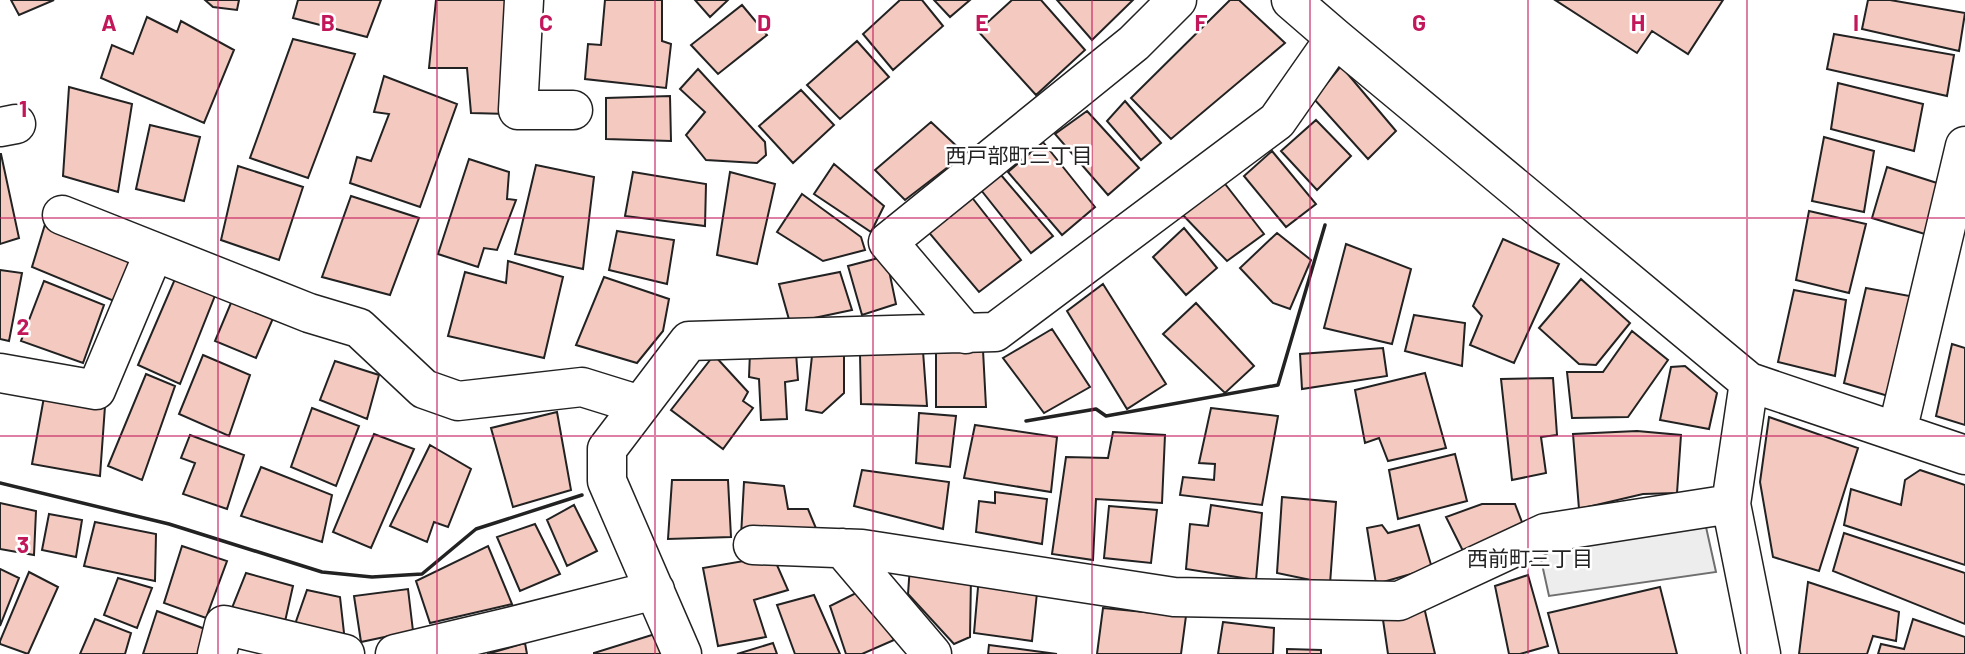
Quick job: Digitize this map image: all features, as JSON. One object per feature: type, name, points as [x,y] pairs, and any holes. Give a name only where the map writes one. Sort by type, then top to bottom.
[{"type":"street","points":[[524,0],[519,110],[573,110]]},
{"type":"street","points":[[967,334],[888,242],[1134,43],[1177,0]]},
{"type":"street","points":[[1291,0],[1749,382],[1965,455]]},
{"type":"street","points":[[682,654],[607,481],[607,449],[689,341],[995,332],[1277,121],[1335,38]]},
{"type":"street","points":[[1898,432],[1965,146]]},
{"type":"street","points":[[62,215],[309,313],[359,328],[424,389],[458,401],[582,387],[640,405]]},
{"type":"street","points":[[0,373],[96,390],[154,252]]},
{"type":"street","points":[[1749,382],[1731,504],[1761,654]]},
{"type":"street","points":[[753,545],[862,549],[1174,597],[1399,601],[1545,533],[1731,504]]},
{"type":"street","points":[[842,548],[932,654]]},
{"type":"street","points":[[395,654],[655,590]]},
{"type":"street","points":[[217,654],[224,625],[345,654]]},
{"type":"shaded area","points":[[1704,518],[1716,572],[1549,596],[1540,555]]},
{"type":"building","points":[[11,0],[54,0],[19,15]]},
{"type":"building","points":[[205,0],[239,0],[237,10],[213,7]]},
{"type":"building","points":[[298,0],[381,0],[367,37],[293,18]]},
{"type":"building","points":[[436,0],[508,0],[508,114],[471,113],[467,68],[429,68]]},
{"type":"building","points":[[605,0],[662,0],[662,41],[671,44],[666,88],[585,79],[588,44],[601,45]]},
{"type":"building","points":[[695,0],[728,0],[710,17]]},
{"type":"building","points":[[900,0],[922,0],[943,26],[893,70],[863,34]]},
{"type":"building","points":[[934,0],[970,0],[950,17]]},
{"type":"building","points":[[1012,0],[1041,0],[1085,50],[1036,95],[978,31]]},
{"type":"building","points":[[1057,0],[1133,0],[1092,40]]},
{"type":"building","points":[[1230,0],[1239,0],[1285,43],[1171,139],[1131,98]]},
{"type":"building","points":[[1555,0],[1723,0],[1688,54],[1652,31],[1637,53]]},
{"type":"building","points":[[1868,0],[1890,0],[1965,13],[1959,51],[1862,29]]},
{"type":"building","points":[[742,5],[767,35],[718,74],[691,45]]},
{"type":"building","points":[[147,17],[177,32],[181,21],[234,50],[204,123],[101,78],[112,45],[133,54]]},
{"type":"building","points":[[1834,34],[1954,55],[1947,96],[1827,69]]},
{"type":"building","points":[[293,39],[355,54],[308,178],[250,158]]},
{"type":"building","points":[[857,41],[889,77],[840,119],[807,85]]},
{"type":"building","points":[[1341,66],[1396,131],[1368,159],[1314,99]]},
{"type":"building","points":[[698,69],[765,142],[766,155],[757,163],[706,160],[686,135],[705,112],[680,89]]},
{"type":"building","points":[[384,76],[457,104],[420,207],[350,183],[357,157],[371,161],[389,114],[374,112]]},
{"type":"building","points":[[1838,83],[1923,104],[1914,151],[1831,129]]},
{"type":"building","points":[[69,87],[132,104],[118,192],[63,176]]},
{"type":"building","points":[[801,90],[834,125],[793,163],[759,126]]},
{"type":"building","points":[[670,96],[671,141],[606,139],[606,98]]},
{"type":"building","points":[[1125,101],[1161,143],[1141,160],[1107,121]]},
{"type":"building","points":[[1087,111],[1139,168],[1108,195],[1055,134]]},
{"type":"building","points":[[1316,120],[1351,156],[1317,190],[1281,151]]},
{"type":"building","points":[[931,122],[965,154],[905,200],[875,170]]},
{"type":"building","points":[[150,125],[200,137],[184,201],[136,189]]},
{"type":"building","points":[[1824,137],[1874,151],[1864,212],[1812,201]]},
{"type":"building","points":[[1043,142],[1095,207],[1062,235],[1008,172]]},
{"type":"building","points":[[1272,151],[1316,204],[1286,227],[1244,176]]},
{"type":"building","points":[[0,154],[19,238],[0,244]]},
{"type":"building","points":[[469,159],[509,172],[507,199],[516,200],[497,250],[484,248],[478,267],[438,254]]},
{"type":"building","points":[[834,164],[884,206],[871,232],[814,194]]},
{"type":"building","points":[[536,165],[594,177],[583,269],[515,254]]},
{"type":"building","points":[[238,166],[303,187],[279,260],[221,240]]},
{"type":"building","points":[[1887,167],[1937,183],[1928,235],[1872,218]]},
{"type":"building","points":[[633,172],[706,184],[705,226],[625,216]]},
{"type":"building","points":[[730,172],[775,184],[757,264],[717,255]]},
{"type":"building","points":[[1001,175],[1053,236],[1031,253],[981,190]]},
{"type":"building","points":[[1222,180],[1264,234],[1227,261],[1181,213]]},
{"type":"building","points":[[802,194],[861,237],[865,250],[823,261],[777,232]]},
{"type":"building","points":[[970,195],[1021,260],[979,292],[926,229]]},
{"type":"building","points":[[351,196],[419,218],[390,295],[322,277]]},
{"type":"building","points":[[1809,211],[1866,224],[1849,293],[1796,280]]},
{"type":"building","points":[[46,221],[132,259],[114,301],[32,267]]},
{"type":"building","points":[[1184,228],[1217,268],[1186,295],[1153,257]]},
{"type":"building","points":[[617,231],[674,240],[667,284],[609,270]]},
{"type":"building","points":[[1277,233],[1311,260],[1290,309],[1273,303],[1240,268]]},
{"type":"building","points":[[1503,239],[1559,264],[1514,363],[1470,345],[1482,316],[1473,306]]},
{"type":"building","points":[[1346,244],[1411,269],[1392,344],[1324,328]]},
{"type":"building","points":[[886,256],[896,304],[862,315],[848,266]]},
{"type":"building","points":[[508,261],[563,277],[544,358],[448,336],[465,272],[506,283]]},
{"type":"building","points":[[0,270],[22,273],[9,341],[0,339]]},
{"type":"building","points":[[178,272],[218,288],[180,384],[138,365]]},
{"type":"building","points":[[840,272],[852,310],[790,323],[779,284]]},
{"type":"building","points":[[604,277],[669,299],[663,331],[637,363],[576,345]]},
{"type":"building","points":[[1581,279],[1630,323],[1596,365],[1579,364],[1539,328]]},
{"type":"building","points":[[44,281],[104,305],[83,363],[21,341]]},
{"type":"building","points":[[1103,284],[1166,384],[1127,409],[1067,311]]},
{"type":"building","points":[[1866,288],[1915,297],[1895,398],[1844,383]]},
{"type":"building","points":[[1794,290],[1846,300],[1835,376],[1778,362]]},
{"type":"building","points":[[233,298],[274,316],[256,358],[215,341]]},
{"type":"building","points":[[1196,303],[1254,366],[1225,393],[1163,334]]},
{"type":"building","points":[[1414,315],[1465,323],[1462,366],[1405,351]]},
{"type":"building","points":[[1052,329],[1090,387],[1044,413],[1003,358]]},
{"type":"building","points":[[1632,331],[1668,360],[1628,417],[1572,418],[1567,372],[1603,372]]},
{"type":"building","points":[[1952,344],[1965,348],[1965,425],[1936,416]]},
{"type":"building","points":[[1383,348],[1387,376],[1302,389],[1300,354]]},
{"type":"building","points":[[983,350],[986,407],[936,407],[936,353]]},
{"type":"building","points":[[923,351],[927,406],[861,404],[860,354]]},
{"type":"building","points":[[750,352],[796,353],[798,380],[785,382],[787,419],[761,420],[759,379],[749,377]]},
{"type":"building","points":[[203,355],[250,375],[229,436],[179,414]]},
{"type":"building","points":[[714,355],[748,392],[743,401],[753,408],[723,449],[671,410]]},
{"type":"building","points":[[844,355],[844,393],[822,413],[806,410],[812,356]]},
{"type":"building","points":[[335,361],[379,375],[367,419],[320,400]]},
{"type":"building","points":[[1685,366],[1717,393],[1709,429],[1660,420],[1671,367]]},
{"type":"building","points":[[1425,373],[1446,448],[1388,461],[1379,438],[1365,443],[1355,390]]},
{"type":"building","points":[[146,374],[175,386],[142,480],[108,466]]},
{"type":"building","points":[[1553,378],[1557,435],[1541,437],[1546,473],[1512,480],[1501,379]]},
{"type":"building","points":[[44,397],[105,406],[100,476],[32,464]]},
{"type":"building","points":[[312,408],[359,426],[336,486],[291,467]]},
{"type":"building","points":[[1211,408],[1278,416],[1262,505],[1180,495],[1183,477],[1214,480],[1215,464],[1199,463]]},
{"type":"building","points":[[557,412],[571,490],[513,507],[491,428]]},
{"type":"building","points":[[919,413],[956,416],[950,467],[916,463]]},
{"type":"building","points":[[1769,417],[1858,448],[1819,571],[1773,557],[1760,482]]},
{"type":"building","points":[[975,425],[1057,437],[1051,492],[964,478]]},
{"type":"building","points":[[1637,431],[1681,435],[1677,493],[1643,494],[1579,509],[1573,434]]},
{"type":"building","points":[[1113,432],[1165,435],[1162,503],[1096,499],[1093,560],[1052,554],[1066,457],[1108,458]]},
{"type":"building","points":[[374,434],[414,449],[371,548],[333,532]]},
{"type":"building","points":[[190,435],[244,455],[227,509],[183,494],[195,463],[181,458]]},
{"type":"building","points":[[430,445],[471,469],[448,527],[434,522],[427,542],[390,526]]},
{"type":"building","points":[[1455,454],[1467,501],[1398,519],[1389,470]]},
{"type":"building","points":[[261,467],[332,495],[322,542],[241,516]]},
{"type":"building","points":[[862,470],[949,482],[943,529],[854,506]]},
{"type":"building","points":[[1920,470],[1965,485],[1965,565],[1844,525],[1851,489],[1901,505],[1905,480]]},
{"type":"building","points":[[672,480],[728,480],[731,537],[668,539]]},
{"type":"building","points":[[744,482],[784,486],[788,509],[808,509],[820,538],[741,536]]},
{"type":"building","points":[[995,492],[1047,499],[1042,544],[976,532],[979,501],[995,503]]},
{"type":"building","points":[[1282,497],[1336,502],[1330,584],[1277,573]]},
{"type":"building","points":[[0,503],[36,511],[34,555],[0,549]]},
{"type":"building","points":[[1482,504],[1515,504],[1525,530],[1465,555],[1446,517]]},
{"type":"building","points":[[574,505],[597,551],[567,566],[547,520]]},
{"type":"building","points":[[1211,505],[1262,513],[1256,580],[1186,569],[1190,524],[1208,526]]},
{"type":"building","points":[[1109,506],[1157,510],[1151,563],[1104,558]]},
{"type":"building","points":[[49,514],[82,520],[76,557],[42,550]]},
{"type":"building","points":[[95,522],[156,534],[155,581],[84,566]]},
{"type":"building","points":[[535,524],[560,574],[520,591],[497,537]]},
{"type":"building","points":[[1382,525],[1388,533],[1419,525],[1432,568],[1376,584],[1367,528]]},
{"type":"building","points":[[1844,533],[1965,573],[1965,624],[1833,571]]},
{"type":"building","points":[[182,546],[227,561],[206,618],[164,603]]},
{"type":"building","points":[[488,546],[512,604],[430,623],[416,581]]},
{"type":"building","points":[[773,556],[788,590],[754,600],[766,637],[718,646],[703,568]]},
{"type":"building","points":[[910,566],[971,576],[970,637],[954,644],[908,594]]},
{"type":"building","points":[[0,569],[19,578],[0,626]]},
{"type":"building","points":[[29,572],[58,587],[28,654],[0,644],[0,641]]},
{"type":"building","points":[[246,573],[293,586],[284,626],[232,608]]},
{"type":"building","points":[[1528,575],[1548,646],[1520,654],[1509,654],[1495,586]]},
{"type":"building","points":[[979,576],[1038,583],[1032,641],[974,633]]},
{"type":"building","points":[[118,578],[152,588],[137,628],[104,615]]},
{"type":"building","points":[[1808,582],[1899,612],[1896,641],[1873,636],[1867,654],[1799,654]]},
{"type":"building","points":[[1660,587],[1677,654],[1559,654],[1548,613]]},
{"type":"building","points":[[408,589],[413,631],[361,642],[354,596]]},
{"type":"building","points":[[864,589],[894,640],[862,654],[846,654],[830,606]]},
{"type":"building","points":[[307,590],[340,597],[345,642],[293,630]]},
{"type":"building","points":[[814,595],[840,654],[795,654],[777,605]]},
{"type":"building","points":[[1424,607],[1435,654],[1388,654],[1382,613]]},
{"type":"building","points":[[1103,608],[1186,616],[1181,654],[1097,654]]},
{"type":"building","points":[[157,611],[205,629],[199,654],[143,654]]},
{"type":"building","points":[[95,619],[131,633],[125,654],[80,654]]},
{"type":"building","points":[[1913,619],[1965,637],[1965,654],[1878,654],[1881,644],[1904,649]]},
{"type":"building","points":[[1223,622],[1274,628],[1273,654],[1218,654]]},
{"type":"building","points":[[655,634],[661,654],[594,654],[594,653]]},
{"type":"building","points":[[525,643],[527,654],[487,654]]},
{"type":"building","points":[[773,643],[777,654],[737,654]]},
{"type":"building","points":[[989,645],[1057,654],[988,654]]},
{"type":"building","points":[[1287,649],[1321,650],[1321,654],[1287,654]]},
{"type":"wall","points":[[1026,421],[1096,409],[1106,416],[1278,385],[1325,225]]},
{"type":"wall","points":[[0,483],[169,524],[322,572],[372,577],[422,574],[476,529],[582,495]]},
{"type":"district","name":"西戸部町三丁目","points":[[1019,154]]},
{"type":"district","name":"西前町三丁目","points":[[1530,557]]}]
